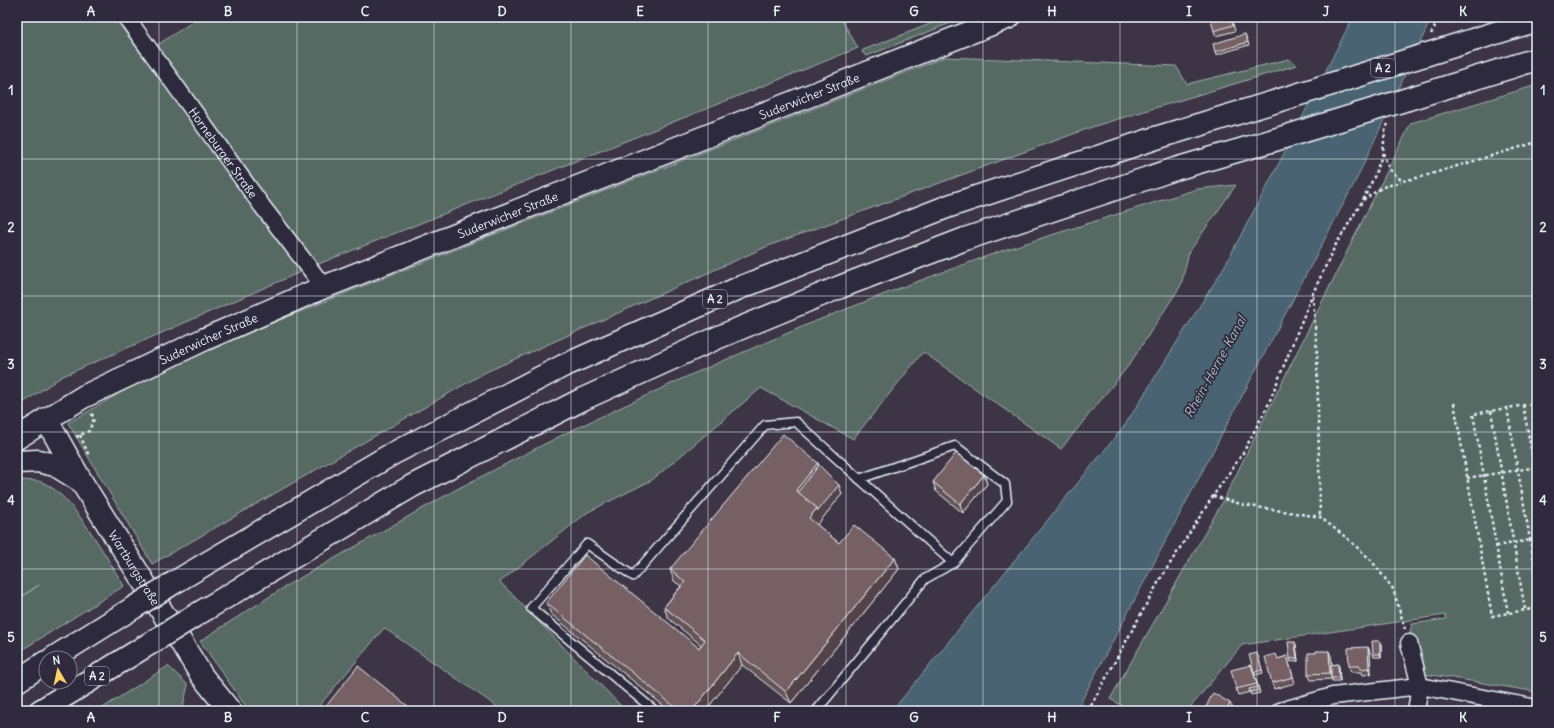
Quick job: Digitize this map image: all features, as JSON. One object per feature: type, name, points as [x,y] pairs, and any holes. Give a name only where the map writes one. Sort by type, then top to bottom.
[{"type":"main road","name":"Suderwicher Straße","points":[[17,438],[83,397],[205,339],[324,287],[1009,17]]},
{"type":"main road","name":"A 2","points":[[66,650],[175,582],[392,454],[563,366],[739,288],[949,206],[1159,137],[1537,20]]},
{"type":"main road","name":"A 2","points":[[40,711],[196,615],[412,486],[582,399],[719,337],[840,287],[965,239],[1175,170],[1537,59]]},
{"type":"main road","name":"Wartburgstraße","points":[[46,419],[81,481],[202,676],[230,711]]},
{"type":"main road","points":[[17,462],[38,461],[55,465],[81,481]]},
{"type":"main road","points":[[17,681],[38,667]]},
{"type":"street","name":"Horneburger Straße","points":[[126,17],[262,206],[324,287]]},
{"type":"street","points":[[1409,643],[1420,686],[1416,711]]},
{"type":"street","points":[[1280,711],[1333,696],[1420,686],[1537,708]]},
{"type":"lane","points":[[655,711],[531,608],[587,544],[633,576],[765,425],[796,422],[953,563]]},
{"type":"lane","points":[[816,711],[925,579],[953,563],[1007,501],[1005,484],[955,446],[859,479]]},
{"type":"path","points":[[1437,21],[1440,17]]},
{"type":"path","points":[[1363,200],[1383,187],[1537,142]]},
{"type":"path","points":[[1088,711],[1159,581],[1213,496],[1243,453],[1268,405],[1313,293],[1335,246],[1363,200],[1383,153],[1389,169],[1402,181]]},
{"type":"path","points":[[1313,293],[1317,354],[1320,517]]},
{"type":"path","points":[[59,444],[89,430],[94,419],[83,397]]},
{"type":"path","points":[[1454,403],[1492,616],[1537,608]]},
{"type":"path","points":[[1508,613],[1473,414],[1537,403]]},
{"type":"path","points":[[1523,405],[1536,467],[1537,481]]},
{"type":"path","points":[[1506,408],[1537,579]]},
{"type":"path","points":[[1491,411],[1525,610]]},
{"type":"path","points":[[1467,478],[1536,467]]},
{"type":"path","points":[[1213,496],[1244,505],[1320,517],[1348,539],[1371,560],[1393,589],[1409,643]]},
{"type":"path","points":[[1496,546],[1537,539]]},
{"type":"green space","points":[[17,17],[114,17],[142,55],[200,17],[840,17],[858,48],[321,263],[61,377],[17,407]]},
{"type":"green space","points":[[948,17],[966,17],[872,54],[866,56],[862,52],[863,50]]},
{"type":"green space","points":[[945,57],[1176,66],[1187,84],[1289,59],[1297,65],[1095,126],[768,246],[486,372],[152,564],[68,423],[163,368],[353,290]]},
{"type":"green space","points":[[1537,85],[1537,692],[1423,674],[1410,633],[1412,624],[1446,619],[1445,615],[1242,645],[1187,711],[1132,711],[1110,699],[1222,503],[1411,123]]},
{"type":"green space","points":[[1236,185],[1189,252],[1181,285],[1129,365],[1061,449],[923,352],[853,439],[761,388],[652,480],[588,512],[500,582],[626,711],[499,711],[496,706],[384,628],[315,711],[249,711],[200,641],[291,583],[457,489],[566,433],[688,376],[811,323],[905,286],[1001,251],[1197,189]]},
{"type":"green space","points":[[23,480],[42,482],[55,490],[67,501],[99,544],[124,586],[17,653],[17,600],[39,585],[17,599],[17,483]]},
{"type":"green space","points":[[168,666],[188,685],[182,711],[98,711]]},
{"type":"water","name":"Rhein-Herne-Kanal","points":[[1353,17],[1432,17],[1357,178],[1076,711],[892,711],[1125,425],[1223,269],[1277,167]]},
{"type":"building","points":[[1210,17],[1231,17],[1233,25],[1214,31]]},
{"type":"building","points":[[1245,34],[1248,42],[1215,52],[1213,44]]},
{"type":"building","points":[[783,434],[818,463],[796,490],[817,508],[809,518],[839,543],[854,525],[895,558],[786,692],[738,653],[692,711],[680,711],[546,603],[585,555],[699,648],[705,640],[664,607],[685,582],[670,569]]},
{"type":"building","points":[[956,453],[984,475],[960,504],[933,482]]},
{"type":"building","points":[[819,465],[839,485],[818,511],[817,508],[798,492]]},
{"type":"building","points":[[1372,641],[1380,641],[1380,654],[1373,654]]},
{"type":"building","points":[[1288,642],[1295,642],[1297,658],[1290,659]]},
{"type":"building","points":[[1368,647],[1369,668],[1361,669],[1360,666],[1349,666],[1348,648]]},
{"type":"building","points":[[1316,651],[1329,651],[1330,673],[1308,674],[1308,653],[1316,653]]},
{"type":"building","points":[[1257,653],[1262,670],[1254,672],[1249,655]]},
{"type":"building","points":[[1276,654],[1278,659],[1287,656],[1293,677],[1272,683],[1265,657]]},
{"type":"building","points":[[1338,664],[1339,678],[1331,678],[1331,665]]},
{"type":"building","points":[[1251,665],[1257,684],[1236,689],[1231,670]]},
{"type":"building","points":[[358,666],[414,711],[323,710]]},
{"type":"building","points":[[1258,687],[1259,690],[1250,692],[1249,689]]},
{"type":"building","points":[[1213,693],[1230,703],[1226,711],[1204,711]]}]
